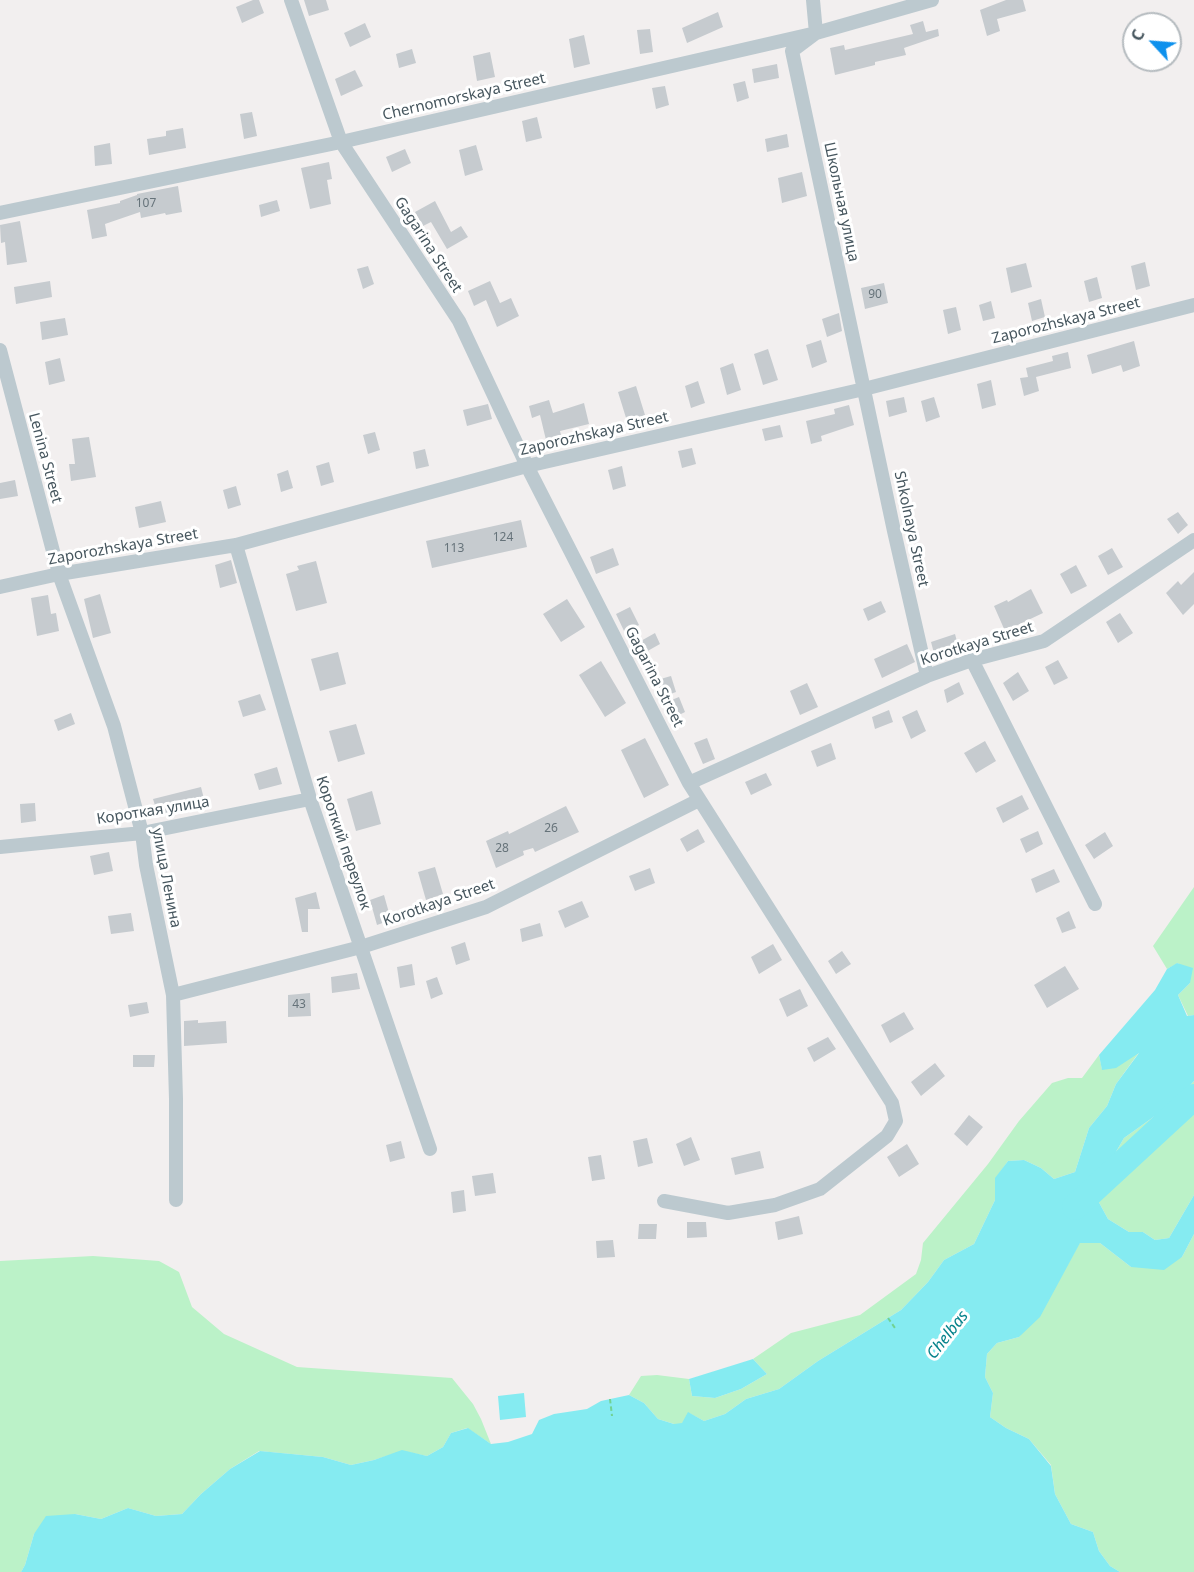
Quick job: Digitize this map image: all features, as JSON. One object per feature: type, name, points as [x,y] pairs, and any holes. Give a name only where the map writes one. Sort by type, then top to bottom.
[{"type":"street","name":"Gagarina Street","points":[[291,0],[340,142],[459,321],[527,466],[689,783],[892,1103],[896,1121],[887,1136],[820,1189],[775,1205],[728,1213],[664,1202]]},
{"type":"street","points":[[813,0],[816,33]]},
{"type":"street","name":"Chernomorskaya Street","points":[[0,213],[340,142],[816,33],[932,0]]},
{"type":"street","name":"Школьная улица","points":[[816,33],[792,51],[864,389]]},
{"type":"street","name":"Zaporozhskaya Street","points":[[0,587],[59,574],[236,545],[527,466],[864,389],[1194,305]]},
{"type":"street","name":"Lenina Street","points":[[0,350],[59,574]]},
{"type":"street","name":"Shkolnaya Street","points":[[864,389],[927,676]]},
{"type":"street","name":"Korotkaya Street","points":[[689,783],[927,676],[972,660],[1044,641],[1194,540]]},
{"type":"street","name":"Короткий переулок","points":[[236,545],[310,799],[430,1149]]},
{"type":"street","name":"улица Ленина","points":[[59,574],[114,726],[142,833],[146,865],[173,995],[176,1200]]},
{"type":"street","points":[[972,660],[1095,904]]},
{"type":"street","name":"Короткая улица","points":[[0,847],[142,833],[310,799]]},
{"type":"street","name":"Korotkaya Street","points":[[173,995],[361,947],[486,907],[699,800]]},
{"type":"path","points":[[888,1318],[895,1328]]},
{"type":"path","points":[[610,1399],[612,1416]]},
{"type":"green space","points":[[1194,887],[1194,1015],[1188,1016],[1178,995],[1190,983],[1178,963],[1167,969],[1153,946]]},
{"type":"green space","points":[[1140,1051],[1116,1084],[1107,1106],[1089,1128],[1075,1172],[1054,1179],[1041,1168],[1024,1160],[1008,1161],[996,1178],[995,1200],[974,1244],[944,1260],[928,1282],[901,1310],[818,1361],[779,1389],[746,1399],[725,1414],[704,1421],[689,1413],[682,1424],[658,1419],[644,1403],[629,1395],[641,1376],[657,1375],[689,1379],[692,1396],[715,1398],[741,1389],[767,1374],[753,1359],[791,1333],[860,1315],[916,1274],[923,1243],[988,1164],[1019,1121],[1052,1083],[1068,1078],[1082,1078],[1099,1055],[1102,1069]]},
{"type":"green space","points":[[1194,1081],[1194,1195],[1169,1238],[1155,1240],[1143,1232],[1129,1232],[1108,1219],[1096,1197],[1102,1176],[1124,1138],[1176,1101]]},
{"type":"green space","points":[[1194,1234],[1194,1572],[1120,1572],[1110,1566],[1099,1551],[1093,1532],[1071,1524],[1055,1494],[1051,1465],[1029,1439],[990,1417],[993,1393],[985,1377],[987,1354],[997,1343],[1019,1337],[1059,1280],[1080,1242],[1100,1243],[1131,1267],[1182,1257]]},
{"type":"green space","points":[[93,1256],[159,1261],[179,1272],[192,1307],[224,1334],[297,1367],[452,1378],[473,1404],[491,1444],[467,1428],[451,1433],[443,1447],[427,1456],[402,1451],[351,1465],[323,1457],[259,1451],[230,1469],[182,1514],[156,1516],[128,1508],[101,1519],[75,1514],[34,1534],[21,1572],[0,1572],[0,1261]]},
{"type":"water","points":[[1177,963],[1193,968],[1190,983],[1178,995],[1187,1016],[1194,1015],[1194,1081],[1176,1101],[1124,1138],[1102,1176],[1096,1197],[1108,1219],[1129,1232],[1143,1232],[1155,1240],[1169,1238],[1194,1195],[1194,1234],[1182,1257],[1164,1270],[1131,1267],[1100,1243],[1080,1243],[1040,1317],[1019,1337],[997,1343],[987,1354],[985,1377],[993,1393],[990,1417],[1029,1439],[1051,1466],[1055,1494],[1071,1524],[1093,1532],[1099,1551],[1110,1566],[1120,1572],[21,1572],[34,1534],[46,1516],[75,1514],[101,1519],[128,1508],[156,1516],[182,1514],[230,1469],[260,1451],[323,1457],[351,1465],[402,1450],[427,1456],[443,1447],[451,1433],[468,1428],[491,1444],[508,1442],[532,1434],[539,1420],[554,1414],[587,1409],[601,1401],[629,1395],[644,1403],[658,1419],[674,1424],[682,1423],[688,1412],[704,1421],[725,1414],[746,1399],[779,1389],[818,1361],[901,1310],[928,1282],[944,1260],[974,1244],[995,1200],[995,1178],[1008,1161],[1024,1160],[1041,1168],[1054,1179],[1075,1172],[1089,1128],[1107,1106],[1116,1084],[1139,1053],[1116,1068],[1102,1070],[1099,1055],[1155,990],[1167,969]]},
{"type":"water","points":[[753,1359],[767,1374],[741,1389],[715,1398],[692,1396],[689,1379]]},
{"type":"water","points":[[524,1393],[526,1417],[500,1420],[498,1396]]},
{"type":"building","points":[[259,0],[264,13],[242,23],[236,7]]},
{"type":"building","points":[[304,0],[326,0],[329,10],[309,16]]},
{"type":"building","points":[[1006,0],[1023,0],[1026,11],[997,19],[1000,31],[987,36],[980,10]]},
{"type":"building","points":[[718,12],[723,27],[687,43],[682,28]]},
{"type":"building","points":[[923,21],[926,32],[938,29],[939,36],[904,48],[906,55],[835,75],[830,48],[844,45],[845,50],[913,34],[910,25]]},
{"type":"building","points":[[365,23],[371,37],[350,47],[344,33]]},
{"type":"building","points":[[650,29],[653,52],[640,54],[637,30]]},
{"type":"building","points":[[584,35],[590,64],[574,68],[569,39]]},
{"type":"building","points":[[412,49],[416,63],[399,68],[396,54]]},
{"type":"building","points":[[490,52],[495,77],[477,81],[473,56]]},
{"type":"building","points":[[777,64],[779,78],[754,83],[752,69]]},
{"type":"building","points":[[355,70],[363,86],[341,96],[335,79]]},
{"type":"building","points":[[745,81],[749,98],[737,102],[733,84]]},
{"type":"building","points":[[665,86],[669,105],[656,109],[652,88]]},
{"type":"building","points":[[252,112],[257,136],[244,139],[240,114]]},
{"type":"building","points":[[537,117],[542,138],[526,142],[522,121]]},
{"type":"building","points":[[183,128],[186,148],[149,155],[147,139],[166,136],[166,131]]},
{"type":"building","points":[[787,134],[789,147],[767,152],[765,139]]},
{"type":"building","points":[[110,143],[112,164],[95,166],[94,146]]},
{"type":"building","points":[[476,145],[483,170],[465,176],[459,150]]},
{"type":"building","points":[[405,149],[411,163],[392,172],[386,157]]},
{"type":"building","points":[[329,162],[332,179],[327,180],[331,204],[310,209],[301,168]]},
{"type":"building","points":[[802,172],[807,196],[782,203],[778,178]]},
{"type":"building","points":[[178,186],[182,212],[141,218],[140,212],[105,224],[107,236],[92,239],[87,210],[120,203],[137,194]]},
{"type":"building","points":[[277,200],[280,211],[261,217],[259,205]]},
{"type":"building","points":[[435,201],[451,232],[461,226],[468,237],[447,249],[431,222],[423,226],[415,212]]},
{"type":"building","points":[[20,221],[27,262],[7,265],[5,242],[1,243],[0,225]]},
{"type":"building","points":[[1145,262],[1150,286],[1136,290],[1131,266]]},
{"type":"building","points":[[1026,263],[1032,287],[1011,293],[1006,268]]},
{"type":"building","points":[[368,266],[374,284],[363,289],[357,269]]},
{"type":"building","points":[[1097,277],[1102,298],[1089,302],[1084,281]]},
{"type":"building","points":[[50,281],[52,297],[16,304],[14,287]]},
{"type":"building","points":[[490,281],[500,303],[511,298],[519,316],[497,327],[486,300],[474,306],[468,291]]},
{"type":"building","points":[[884,283],[888,303],[865,309],[861,288]]},
{"type":"building","points":[[1041,299],[1045,317],[1032,321],[1028,303]]},
{"type":"building","points":[[991,301],[995,318],[983,321],[979,305]]},
{"type":"building","points":[[956,307],[961,330],[948,334],[943,310]]},
{"type":"building","points":[[839,313],[842,331],[827,337],[822,319]]},
{"type":"building","points":[[65,318],[68,335],[42,340],[40,322]]},
{"type":"building","points":[[821,340],[827,362],[812,368],[806,345]]},
{"type":"building","points":[[1134,341],[1140,366],[1123,372],[1121,365],[1092,374],[1087,355]]},
{"type":"building","points":[[768,349],[778,380],[763,385],[754,354]]},
{"type":"building","points":[[1068,352],[1071,368],[1036,377],[1039,391],[1024,396],[1020,378],[1028,377],[1026,368],[1053,361],[1052,356]]},
{"type":"building","points":[[60,358],[65,381],[49,385],[45,362]]},
{"type":"building","points":[[733,363],[741,390],[727,395],[720,368]]},
{"type":"building","points":[[991,380],[996,405],[982,409],[977,384]]},
{"type":"building","points":[[698,381],[705,403],[691,408],[685,386]]},
{"type":"building","points":[[636,386],[645,415],[627,421],[618,392]]},
{"type":"building","points":[[904,397],[907,412],[889,417],[886,401]]},
{"type":"building","points":[[934,397],[940,417],[926,422],[921,401]]},
{"type":"building","points":[[549,400],[553,413],[584,403],[589,424],[560,431],[561,435],[546,440],[540,415],[532,418],[529,406]]},
{"type":"building","points":[[488,404],[492,419],[467,426],[463,410]]},
{"type":"building","points":[[849,405],[854,425],[821,436],[822,441],[811,444],[806,421],[835,414],[834,409]]},
{"type":"building","points":[[780,425],[783,437],[765,441],[762,429]]},
{"type":"building","points":[[375,432],[380,450],[368,454],[363,435]]},
{"type":"building","points":[[89,437],[96,477],[71,481],[69,464],[75,464],[72,439]]},
{"type":"building","points":[[692,448],[696,464],[682,468],[678,451]]},
{"type":"building","points":[[425,449],[429,466],[416,469],[413,452]]},
{"type":"building","points":[[329,462],[334,482],[321,486],[316,466]]},
{"type":"building","points":[[622,466],[626,486],[613,490],[608,470]]},
{"type":"building","points":[[288,470],[293,488],[281,492],[277,474]]},
{"type":"building","points":[[15,480],[18,496],[0,499],[0,483]]},
{"type":"building","points":[[236,486],[241,505],[228,509],[223,490]]},
{"type":"building","points":[[161,501],[166,522],[139,528],[135,507]]},
{"type":"building","points":[[1178,512],[1188,525],[1178,534],[1167,519]]},
{"type":"building","points":[[521,520],[527,547],[432,568],[426,541]]},
{"type":"building","points":[[613,548],[619,565],[596,574],[590,557]]},
{"type":"building","points":[[1112,548],[1123,567],[1108,575],[1098,556]]},
{"type":"building","points":[[231,560],[237,583],[220,588],[215,565]]},
{"type":"building","points":[[316,561],[327,603],[296,611],[286,574],[299,570],[297,566]]},
{"type":"building","points":[[1076,565],[1087,586],[1071,594],[1060,574]]},
{"type":"building","points":[[1194,572],[1194,604],[1183,615],[1166,593],[1178,581],[1181,585]]},
{"type":"building","points":[[1031,589],[1043,613],[1005,631],[994,606],[1007,600],[1008,602]]},
{"type":"building","points":[[100,594],[111,633],[93,638],[84,599]]},
{"type":"building","points":[[48,595],[51,614],[56,613],[59,631],[37,636],[31,598]]},
{"type":"building","points":[[567,599],[585,627],[561,642],[543,614]]},
{"type":"building","points":[[881,601],[886,612],[868,621],[863,609]]},
{"type":"building","points":[[630,607],[639,625],[625,633],[616,614]]},
{"type":"building","points":[[1120,613],[1133,633],[1118,643],[1106,622]]},
{"type":"building","points":[[655,633],[660,644],[644,653],[639,642]]},
{"type":"building","points":[[955,634],[959,649],[935,657],[931,642]]},
{"type":"building","points":[[907,644],[915,662],[882,678],[874,659]]},
{"type":"building","points":[[338,652],[346,684],[320,691],[311,659]]},
{"type":"building","points":[[1058,660],[1068,678],[1054,685],[1045,667]]},
{"type":"building","points":[[601,661],[626,703],[605,717],[579,675]]},
{"type":"building","points":[[1018,672],[1029,691],[1013,701],[1003,683]]},
{"type":"building","points":[[671,676],[676,692],[662,697],[657,680]]},
{"type":"building","points":[[959,682],[964,694],[947,703],[944,690]]},
{"type":"building","points":[[807,683],[818,707],[800,715],[790,691]]},
{"type":"building","points":[[260,694],[266,710],[243,717],[238,701]]},
{"type":"building","points":[[679,697],[685,712],[675,717],[669,701]]},
{"type":"building","points":[[889,710],[893,722],[875,729],[872,717]]},
{"type":"building","points":[[917,710],[926,731],[911,739],[902,717]]},
{"type":"building","points":[[71,713],[75,724],[58,731],[54,720]]},
{"type":"building","points":[[356,724],[365,754],[338,762],[329,731]]},
{"type":"building","points":[[645,738],[669,785],[644,798],[621,750]]},
{"type":"building","points":[[707,738],[715,759],[703,764],[694,743]]},
{"type":"building","points":[[985,741],[996,761],[976,773],[964,753]]},
{"type":"building","points":[[831,743],[836,759],[817,767],[811,751]]},
{"type":"building","points":[[277,767],[282,784],[259,790],[254,774]]},
{"type":"building","points":[[766,773],[772,785],[751,795],[745,782]]},
{"type":"building","points":[[201,787],[205,803],[158,815],[153,799]]},
{"type":"building","points":[[372,791],[381,824],[356,831],[347,799]]},
{"type":"building","points":[[1022,795],[1029,809],[1003,823],[996,808]]},
{"type":"building","points":[[35,803],[36,821],[21,823],[20,804]]},
{"type":"building","points":[[566,806],[579,832],[535,852],[533,848],[523,851],[524,855],[496,868],[486,841],[508,831],[509,834]]},
{"type":"building","points":[[698,829],[705,842],[687,852],[680,839]]},
{"type":"building","points":[[1038,831],[1043,844],[1026,853],[1020,839]]},
{"type":"building","points":[[1105,832],[1113,846],[1094,859],[1085,845]]},
{"type":"building","points":[[109,852],[113,871],[94,875],[90,856]]},
{"type":"building","points":[[435,867],[443,894],[426,900],[418,872]]},
{"type":"building","points":[[650,868],[655,883],[635,891],[629,876]]},
{"type":"building","points":[[1054,869],[1060,882],[1036,893],[1031,879]]},
{"type":"building","points":[[316,892],[320,909],[308,909],[308,932],[302,932],[295,898]]},
{"type":"building","points":[[384,895],[391,920],[377,925],[370,900]]},
{"type":"building","points":[[582,901],[589,917],[565,928],[558,911]]},
{"type":"building","points":[[1069,911],[1076,928],[1062,933],[1056,918]]},
{"type":"building","points":[[131,913],[134,931],[111,934],[108,916]]},
{"type":"building","points":[[540,923],[543,936],[522,942],[520,929]]},
{"type":"building","points":[[465,942],[470,960],[456,965],[451,947]]},
{"type":"building","points":[[773,944],[782,960],[759,974],[751,957]]},
{"type":"building","points":[[842,951],[851,964],[836,974],[828,961]]},
{"type":"building","points":[[412,964],[415,985],[400,988],[397,967]]},
{"type":"building","points":[[1065,966],[1079,989],[1047,1008],[1034,985]]},
{"type":"building","points":[[357,973],[360,989],[332,993],[331,977]]},
{"type":"building","points":[[437,977],[443,994],[431,999],[426,981]]},
{"type":"building","points":[[800,989],[808,1006],[787,1017],[779,999]]},
{"type":"building","points":[[310,993],[311,1016],[288,1017],[288,995]]},
{"type":"building","points":[[147,1002],[149,1013],[130,1017],[128,1005]]},
{"type":"building","points":[[904,1012],[914,1029],[890,1043],[881,1025]]},
{"type":"building","points":[[198,1020],[198,1023],[226,1021],[227,1043],[184,1046],[184,1021]]},
{"type":"building","points":[[828,1037],[836,1049],[814,1062],[807,1048]]},
{"type":"building","points":[[133,1055],[155,1055],[154,1067],[133,1067]]},
{"type":"building","points":[[935,1063],[945,1076],[921,1096],[911,1082]]},
{"type":"building","points":[[969,1115],[983,1127],[967,1146],[954,1134]]},
{"type":"building","points":[[691,1137],[700,1160],[684,1166],[676,1144]]},
{"type":"building","points":[[647,1138],[653,1163],[638,1167],[633,1141]]},
{"type":"building","points":[[401,1141],[405,1158],[390,1162],[386,1145]]},
{"type":"building","points":[[907,1144],[919,1164],[899,1177],[887,1157]]},
{"type":"building","points":[[760,1151],[764,1168],[735,1175],[731,1158]]},
{"type":"building","points":[[601,1155],[605,1179],[592,1181],[588,1157]]},
{"type":"building","points":[[493,1173],[496,1193],[475,1196],[472,1176]]},
{"type":"building","points":[[464,1190],[466,1211],[453,1213],[451,1192]]},
{"type":"building","points":[[799,1216],[803,1234],[778,1240],[775,1222]]},
{"type":"building","points":[[687,1222],[706,1222],[707,1237],[687,1238]]},
{"type":"building","points":[[639,1224],[657,1224],[656,1239],[638,1239]]},
{"type":"building","points":[[613,1240],[615,1257],[597,1258],[596,1241]]},
{"type":"waterway","name":"Chelbas","points":[[1075,1207],[1194,1097]]}]
